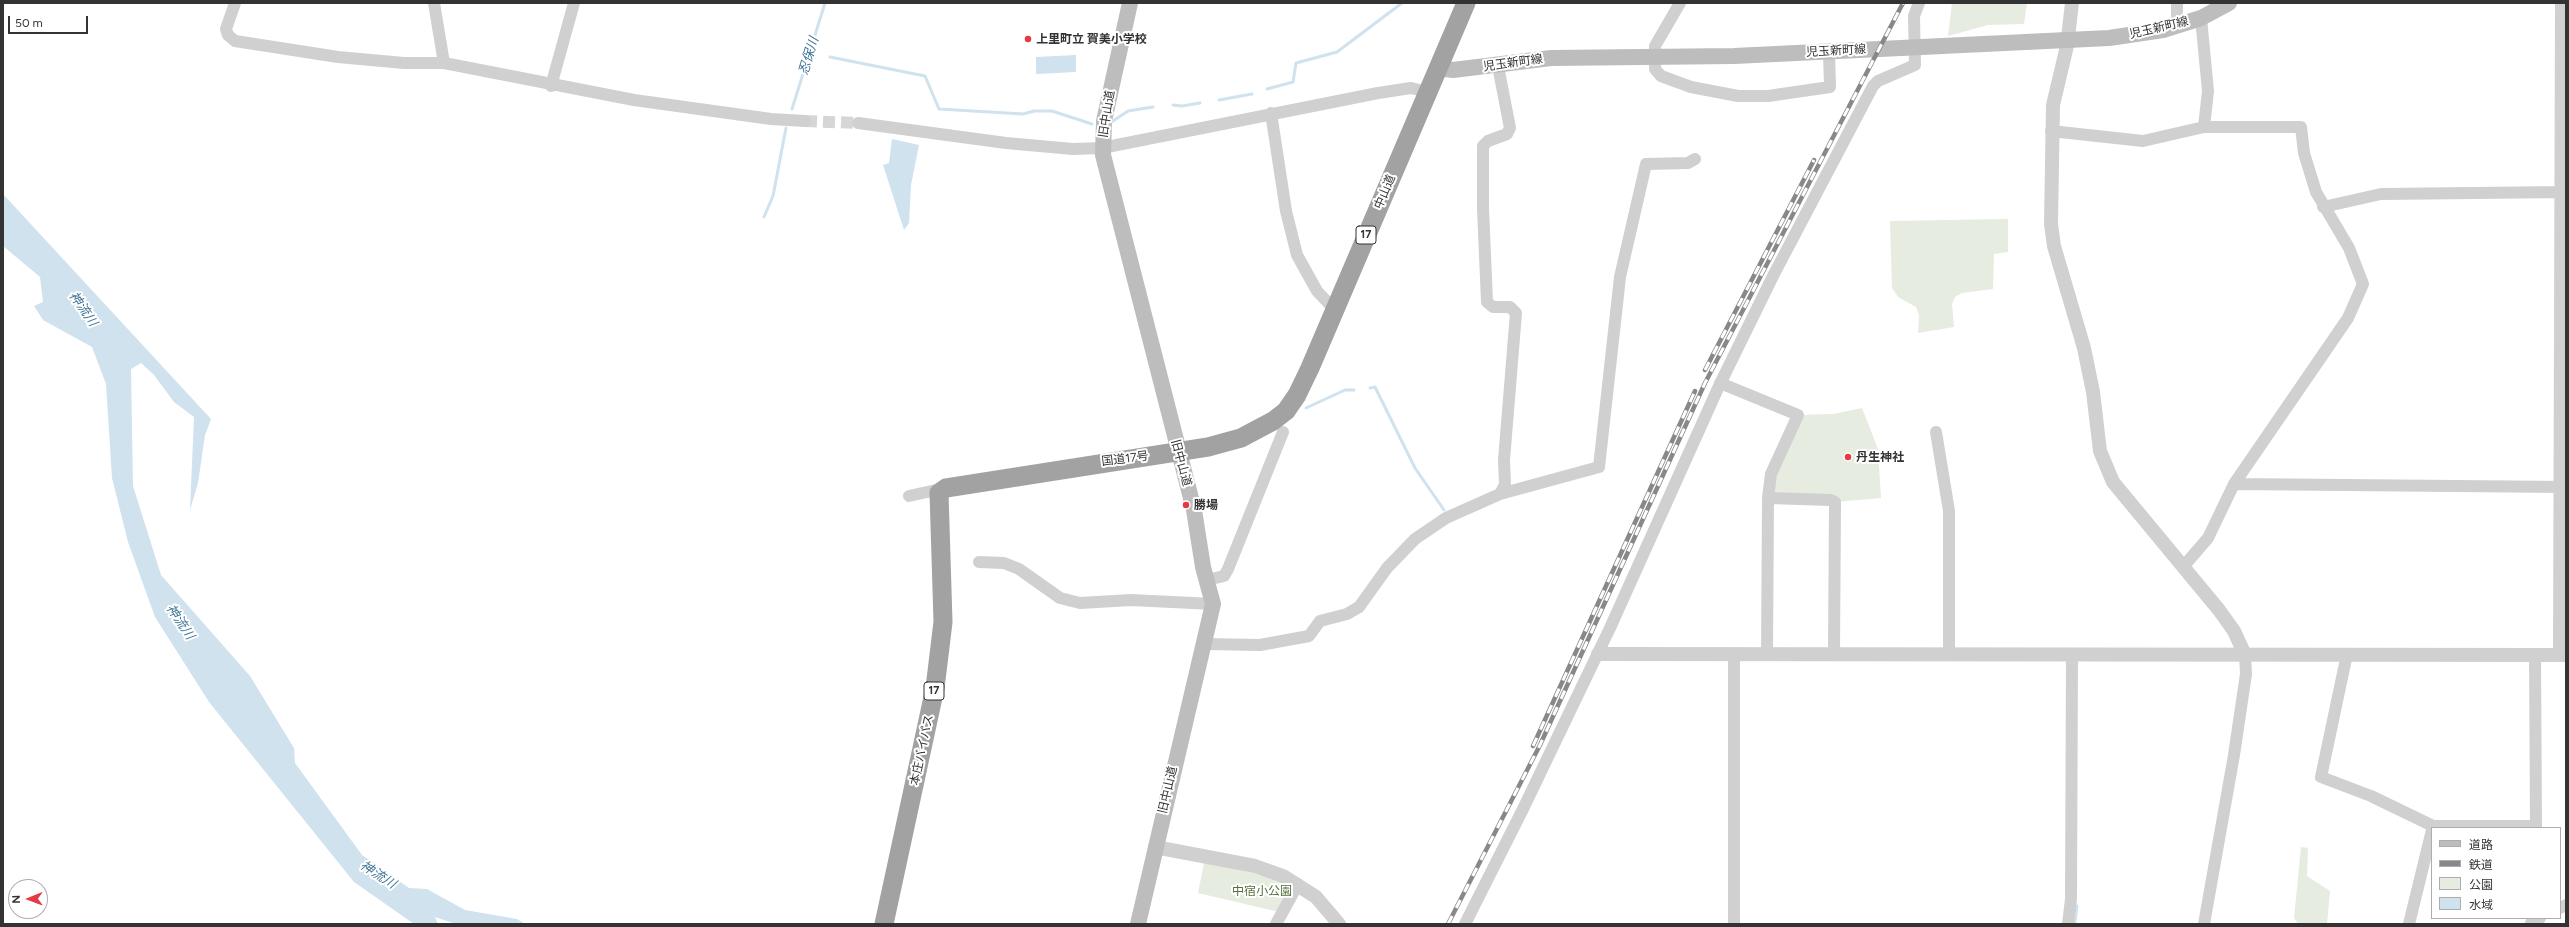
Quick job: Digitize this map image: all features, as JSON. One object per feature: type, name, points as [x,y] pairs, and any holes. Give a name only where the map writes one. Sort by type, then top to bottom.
[{"type":"highway","name":"中山道","points":[[1293,402],[1466,3]]},
{"type":"highway","name":"国道17号","points":[[946,488],[1178,452],[1241,438],[1273,421],[1293,402]]},
{"type":"highway","name":"本庄バイパス","points":[[884,924],[934,688],[943,622],[942,546],[938,496],[946,488]]},
{"type":"main road","name":"旧中山道","points":[[1130,3],[1106,107],[1102,148],[1197,526],[1213,604],[1205,644],[1138,924]]},
{"type":"main road","name":"児玉新町線","points":[[1438,68],[1453,70],[1498,66],[1551,58],[1655,57],[1915,48],[2068,41],[2130,36],[2177,26],[2201,18],[2229,3]]},
{"type":"street","points":[[235,3],[226,29],[228,35],[235,41],[338,57],[397,62],[444,62],[551,86],[634,100],[775,119],[805,121]]},
{"type":"street","points":[[434,3],[444,62]]},
{"type":"street","points":[[551,86],[574,3]]},
{"type":"street","points":[[1680,3],[1655,46],[1655,69],[1659,74],[1691,87],[1721,95],[1768,96],[1830,87],[1829,51]]},
{"type":"street","points":[[1464,924],[1598,654],[1720,383],[1773,276],[1873,86],[1878,81],[1913,67],[1915,48],[1914,16],[1919,3]]},
{"type":"street","points":[[2072,3],[2068,41],[2053,105],[2051,224],[2054,246],[2084,348],[2093,392],[2100,451],[2113,482],[2234,631],[2246,655],[2246,674],[2234,755],[2204,924]]},
{"type":"street","points":[[2176,3],[2177,26]]},
{"type":"street","points":[[1598,654],[2563,655],[2563,192],[2561,3]]},
{"type":"street","points":[[2201,18],[2208,91],[2204,127]]},
{"type":"street","points":[[1498,66],[1510,128],[1507,134],[1486,142],[1482,149],[1486,299],[1491,306],[1512,308],[1516,315],[1504,460],[1505,485],[1500,494]]},
{"type":"street","points":[[858,123],[991,142],[1073,149],[1102,148],[1271,113],[1398,89],[1416,88],[1428,92]]},
{"type":"street","points":[[1271,113],[1286,212],[1297,255],[1317,291],[1334,309]]},
{"type":"street","points":[[2052,131],[2143,141],[2204,127],[2301,127],[2304,153],[2316,192],[2349,248],[2363,284],[2348,318],[2234,484],[2208,538],[2183,568]]},
{"type":"street","points":[[1205,644],[1260,645],[1305,638],[1320,621],[1347,614],[1359,607],[1387,568],[1415,539],[1446,518],[1500,494],[1599,467],[1620,277],[1646,164],[1688,163],[1694,159]]},
{"type":"street","points":[[2324,206],[2381,194],[2563,192]]},
{"type":"street","points":[[1720,383],[1798,415],[1771,474],[1768,498],[1767,654]]},
{"type":"street","points":[[1207,580],[1224,576],[1228,569],[1283,432]]},
{"type":"street","points":[[1936,432],[1949,511],[1949,654]]},
{"type":"street","points":[[2234,484],[2563,486]]},
{"type":"street","points":[[909,496],[946,488]]},
{"type":"street","points":[[1768,498],[1831,500],[1835,502],[1834,654]]},
{"type":"street","points":[[979,562],[1004,563],[1019,569],[1060,598],[1080,603],[1132,600],[1213,604]]},
{"type":"street","points":[[1734,654],[1734,924]]},
{"type":"street","points":[[2068,924],[2071,899],[2072,654]]},
{"type":"street","points":[[2347,654],[2321,777],[2371,796],[2431,827]]},
{"type":"street","points":[[2535,655],[2536,827]]},
{"type":"street","points":[[2409,924],[2431,836]]},
{"type":"street","points":[[1155,848],[1255,866],[1283,876],[1298,884],[1316,897],[1339,924]]},
{"type":"street","points":[[1276,924],[1298,884]]},
{"type":"green space","points":[[1952,3],[2027,3],[2024,24],[1988,25],[1948,36]]},
{"type":"green space","points":[[2008,219],[2008,252],[1994,254],[1993,289],[1962,293],[1955,297],[1952,304],[1954,327],[1918,333],[1919,315],[1916,307],[1898,297],[1892,288],[1890,221]]},
{"type":"green space","points":[[1862,408],[1878,449],[1881,498],[1835,502],[1768,498],[1798,415],[1833,414]]},
{"type":"green space","points":[[2301,847],[2308,848],[2307,876],[2330,891],[2327,924],[2298,924],[2294,918]]},
{"type":"green space","name":"中宿小公園","points":[[1204,863],[1277,878],[1292,889],[1279,912],[1198,893]]},
{"type":"water","points":[[1076,55],[1076,72],[1036,74],[1036,57]]},
{"type":"water","points":[[892,139],[919,145],[911,185],[909,223],[904,230],[883,165],[889,163]]},
{"type":"water","name":"神流川","points":[[3,194],[211,419],[205,435],[198,483],[190,510],[194,417],[174,402],[154,375],[141,363],[131,369],[133,486],[161,575],[250,676],[294,748],[295,763],[362,855],[409,888],[427,889],[465,910],[517,919],[525,924],[456,924],[435,917],[438,924],[414,924],[354,882],[209,702],[155,617],[128,542],[112,478],[106,384],[92,347],[43,320],[34,306],[43,302],[40,277],[3,246]]},
{"type":"waterway","name":"忍保川","points":[[792,109],[825,3]]},
{"type":"waterway","points":[[1267,89],[1293,82],[1296,63],[1337,52],[1402,3]]},
{"type":"waterway","points":[[830,57],[925,76],[939,109],[1023,114],[1034,111],[1052,111],[1092,124]]},
{"type":"waterway","points":[[1219,100],[1252,94]]},
{"type":"waterway","points":[[1173,105],[1182,106],[1200,103]]},
{"type":"waterway","points":[[1110,123],[1128,111],[1153,107]]},
{"type":"waterway","name":"忍保川","points":[[764,217],[773,196],[786,128]]},
{"type":"waterway","points":[[1370,388],[1375,387],[1415,468],[1444,510]]},
{"type":"waterway","points":[[1306,408],[1345,390],[1354,390]]},
{"type":"waterway","points":[[2075,922],[2077,906]]},
{"type":"tunnel","points":[[805,121],[858,123]]},
{"type":"railway","points":[[1448,924],[1540,745],[1705,383],[1903,3]]},
{"type":"railway","points":[[1705,370],[1814,160]]},
{"type":"railway","points":[[1533,746],[1695,391]]},
{"type":"place","name":"上里町立 賀美小学校","points":[[1028,39]]},
{"type":"place","name":"丹生神社","points":[[1848,457]]},
{"type":"place","name":"勝場","points":[[1186,505]]}]
